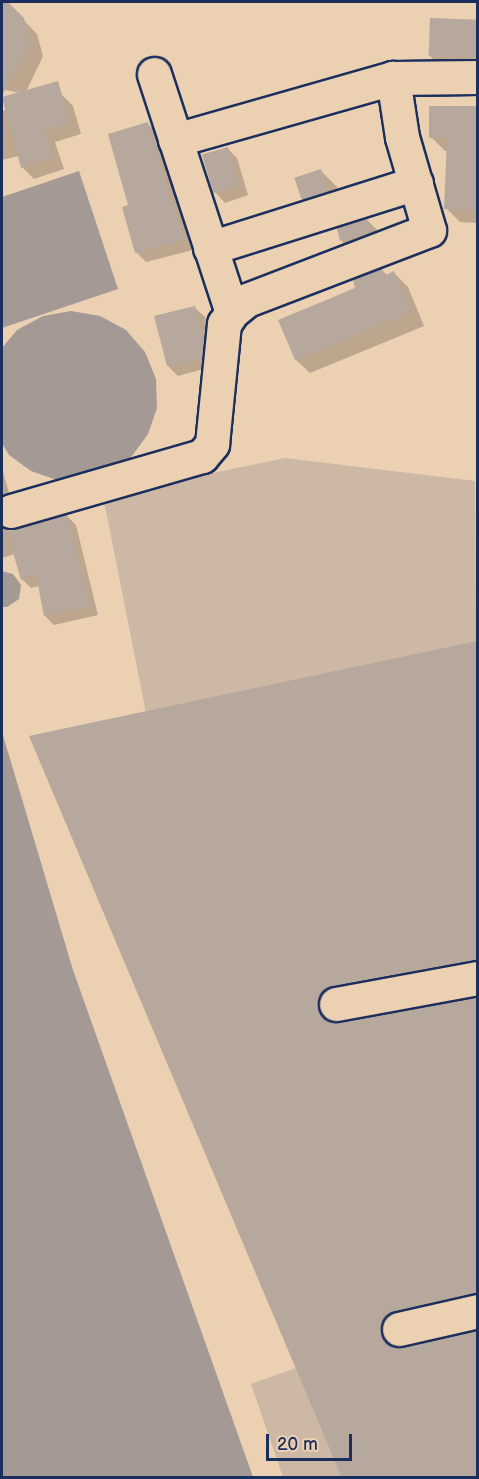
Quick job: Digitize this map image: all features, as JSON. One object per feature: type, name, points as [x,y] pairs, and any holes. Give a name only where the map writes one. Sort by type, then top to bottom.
[{"type":"street","points":[[154,74],[232,312]]},
{"type":"street","points":[[175,140],[393,78],[477,77]]},
{"type":"street","points":[[11,511],[202,456],[212,444],[224,324],[232,312],[247,300],[429,230],[402,137],[393,78]]},
{"type":"street","points":[[210,248],[416,183]]},
{"type":"street","points":[[336,1004],[477,978]]},
{"type":"street","points":[[399,1329],[477,1311]]},
{"type":"shaded area","points":[[79,171],[118,289],[2,328],[2,197]]},
{"type":"shaded area","points":[[71,311],[100,316],[126,330],[145,352],[156,379],[157,408],[148,434],[132,456],[110,472],[84,480],[57,480],[31,471],[9,455],[2,443],[2,348],[17,330],[43,316]]},
{"type":"shaded area","points":[[285,458],[475,481],[477,738],[467,753],[174,854],[103,496]]},
{"type":"shaded area","points":[[2,571],[13,574],[21,585],[19,599],[7,607],[2,607]]},
{"type":"shaded area","points":[[2,732],[73,970],[253,1477],[2,1477]]},
{"type":"shaded area","points":[[383,1337],[424,1477],[283,1477],[251,1384]]},
{"type":"building","points":[[2,2],[8,2],[24,18],[30,42],[2,96]]},
{"type":"building","points":[[430,18],[477,20],[476,58],[429,56]]},
{"type":"building","points":[[58,81],[70,123],[44,130],[53,157],[21,168],[2,97]]},
{"type":"building","points":[[429,106],[477,106],[477,210],[444,209],[447,138],[429,138]]},
{"type":"building","points":[[148,122],[184,240],[135,253],[122,207],[128,205],[108,134]]},
{"type":"building","points":[[228,147],[239,185],[213,193],[202,154]]},
{"type":"building","points":[[321,169],[328,191],[301,200],[294,178]]},
{"type":"building","points":[[367,218],[371,232],[340,241],[336,227]]},
{"type":"building","points":[[382,268],[384,276],[394,271],[411,312],[295,360],[278,320],[355,288],[353,279]]},
{"type":"building","points":[[195,306],[204,339],[202,358],[167,366],[154,316]]},
{"type":"building","points":[[67,514],[90,606],[44,616],[36,575],[21,580],[7,532]]},
{"type":"building","points":[[477,641],[477,960],[333,986],[323,990],[318,1007],[322,1017],[339,1022],[477,997],[477,1293],[394,1311],[386,1316],[381,1333],[386,1342],[403,1347],[477,1330],[477,1478],[342,1478],[29,736]]}]
